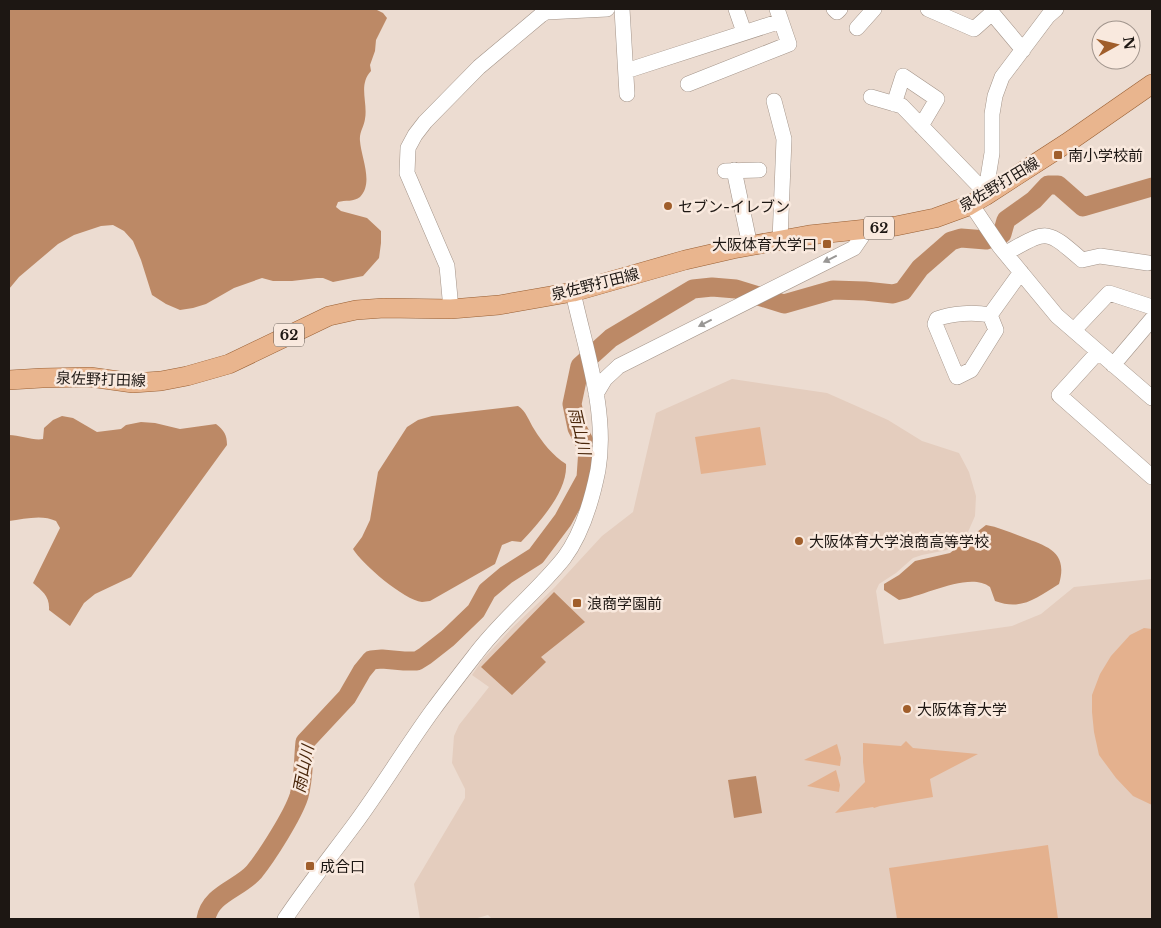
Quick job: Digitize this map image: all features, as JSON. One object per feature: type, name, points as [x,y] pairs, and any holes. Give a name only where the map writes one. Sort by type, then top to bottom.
[{"type":"main road","name":"泉佐野打田線","points":[[9,380],[90,377],[133,383],[161,381],[187,376],[228,364],[329,316],[365,309],[451,309],[574,300],[685,260],[809,235],[896,226],[935,218],[980,197],[1067,143],[1152,84]]},
{"type":"street","points":[[451,309],[447,266],[407,173],[408,148],[425,122],[479,67],[541,14],[546,12],[607,9]]},
{"type":"street","points":[[622,9],[627,94]]},
{"type":"street","points":[[736,9],[744,32]]},
{"type":"street","points":[[834,9],[838,12],[840,9]]},
{"type":"street","points":[[858,28],[874,9]]},
{"type":"street","points":[[928,9],[974,29],[992,13],[1001,13],[1023,50]]},
{"type":"street","points":[[1056,9],[1048,16],[1002,77],[995,96],[992,114],[992,153],[980,197],[985,227],[1057,316],[1152,398]]},
{"type":"street","points":[[626,71],[744,32],[779,15],[789,44],[688,84]]},
{"type":"street","points":[[894,104],[903,76],[937,99],[921,126]]},
{"type":"street","points":[[872,97],[902,106],[980,197]]},
{"type":"street","points":[[774,101],[784,139],[780,240]]},
{"type":"street","points":[[750,246],[729,170],[759,170]]},
{"type":"street","points":[[596,394],[605,379],[619,366],[854,248],[867,229]]},
{"type":"street","points":[[1003,250],[1034,238],[1052,236],[1082,260],[1100,256],[1148,263]]},
{"type":"street","points":[[990,315],[1021,272]]},
{"type":"street","points":[[1074,330],[1109,293],[1152,307]]},
{"type":"street","points":[[285,919],[434,709],[473,658],[565,556],[587,512],[598,469],[600,446],[596,394],[574,300]]},
{"type":"street","points":[[990,315],[996,330],[971,370],[957,378],[935,324],[937,319],[945,316],[990,315]]},
{"type":"street","points":[[1113,365],[1152,319]]},
{"type":"street","points":[[1098,352],[1059,395],[1152,477]]},
{"type":"shaded area","points":[[9,9],[375,9],[383,13],[387,18],[376,40],[375,51],[370,65],[371,71],[367,76],[364,88],[366,113],[360,138],[366,170],[366,185],[358,199],[338,202],[336,207],[341,211],[367,218],[381,231],[379,258],[363,276],[333,282],[323,278],[273,281],[262,278],[234,288],[206,304],[180,310],[152,295],[133,241],[124,231],[113,225],[101,226],[74,235],[58,244],[19,277],[9,289]]},
{"type":"shaded area","name":"大阪体育大学","points":[[732,379],[827,393],[888,420],[922,441],[959,453],[969,472],[976,496],[975,516],[968,532],[947,550],[913,558],[896,573],[879,584],[876,591],[884,644],[1012,626],[1041,614],[1074,587],[1152,579],[1152,919],[492,919],[488,915],[474,919],[420,919],[414,884],[465,798],[465,789],[452,763],[454,736],[459,725],[489,687],[472,675],[483,659],[554,588],[602,536],[633,512],[656,413]]},
{"type":"shaded area","points":[[518,406],[525,413],[544,444],[566,464],[562,485],[557,496],[544,516],[521,542],[512,541],[502,545],[495,564],[430,601],[422,602],[405,595],[374,572],[353,549],[362,537],[370,520],[378,472],[407,427],[418,420],[432,416]]},
{"type":"shaded area","points":[[62,416],[73,418],[97,432],[121,429],[126,425],[141,422],[180,429],[216,424],[224,433],[227,445],[131,577],[95,594],[84,603],[70,626],[49,610],[47,597],[33,583],[60,528],[56,521],[39,517],[9,521],[9,435],[43,439],[44,428],[53,420]]},
{"type":"shaded area","points":[[760,427],[766,465],[701,474],[695,437]]},
{"type":"shaded area","points":[[986,525],[1038,543],[1053,551],[1061,564],[1059,584],[1028,602],[1013,605],[995,601],[990,587],[981,583],[958,583],[899,600],[884,590],[884,584],[899,575],[915,561],[950,553]]},
{"type":"shaded area","points":[[554,592],[585,622],[541,657],[546,662],[512,695],[481,667]]},
{"type":"shaded area","points":[[1144,628],[1152,629],[1152,805],[1133,796],[1116,778],[1099,755],[1092,712],[1092,695],[1100,674],[1111,656],[1130,635]]},
{"type":"shaded area","points":[[906,741],[913,748],[978,754],[930,779],[933,797],[835,813],[865,782],[863,743],[901,746]]},
{"type":"shaded area","points":[[837,744],[841,758],[840,766],[804,760]]},
{"type":"shaded area","points":[[836,770],[840,785],[839,792],[807,786]]},
{"type":"shaded area","points":[[756,776],[762,813],[734,818],[728,780]]},
{"type":"shaded area","points":[[1048,845],[1058,919],[897,919],[889,868]]},
{"type":"waterway","name":"雨山川","points":[[206,919],[213,904],[248,878],[272,846],[286,824],[299,796],[303,776],[305,742],[347,697],[362,671],[371,660],[417,661],[425,656],[448,638],[476,611],[487,591],[506,575],[536,556],[563,520],[586,478],[588,449],[577,428],[572,404],[580,366],[611,338],[693,289],[712,287],[736,289],[784,304],[833,290],[893,294],[903,291],[920,268],[951,241],[961,238],[986,240],[1002,234],[1006,220],[1034,200],[1048,185],[1058,185],[1083,207],[1152,187]]},
{"type":"place","name":"南小学校前","points":[[1058,155]]},
{"type":"place","name":"セブン-イレブン","points":[[668,206]]},
{"type":"place","name":"大阪体育大学口","points":[[827,244]]},
{"type":"place","name":"大阪体育大学浪商高等学校","points":[[799,541]]},
{"type":"place","name":"浪商学園前","points":[[577,603]]},
{"type":"place","name":"大阪体育大学","points":[[907,709]]},
{"type":"place","name":"成合口","points":[[310,866]]}]
